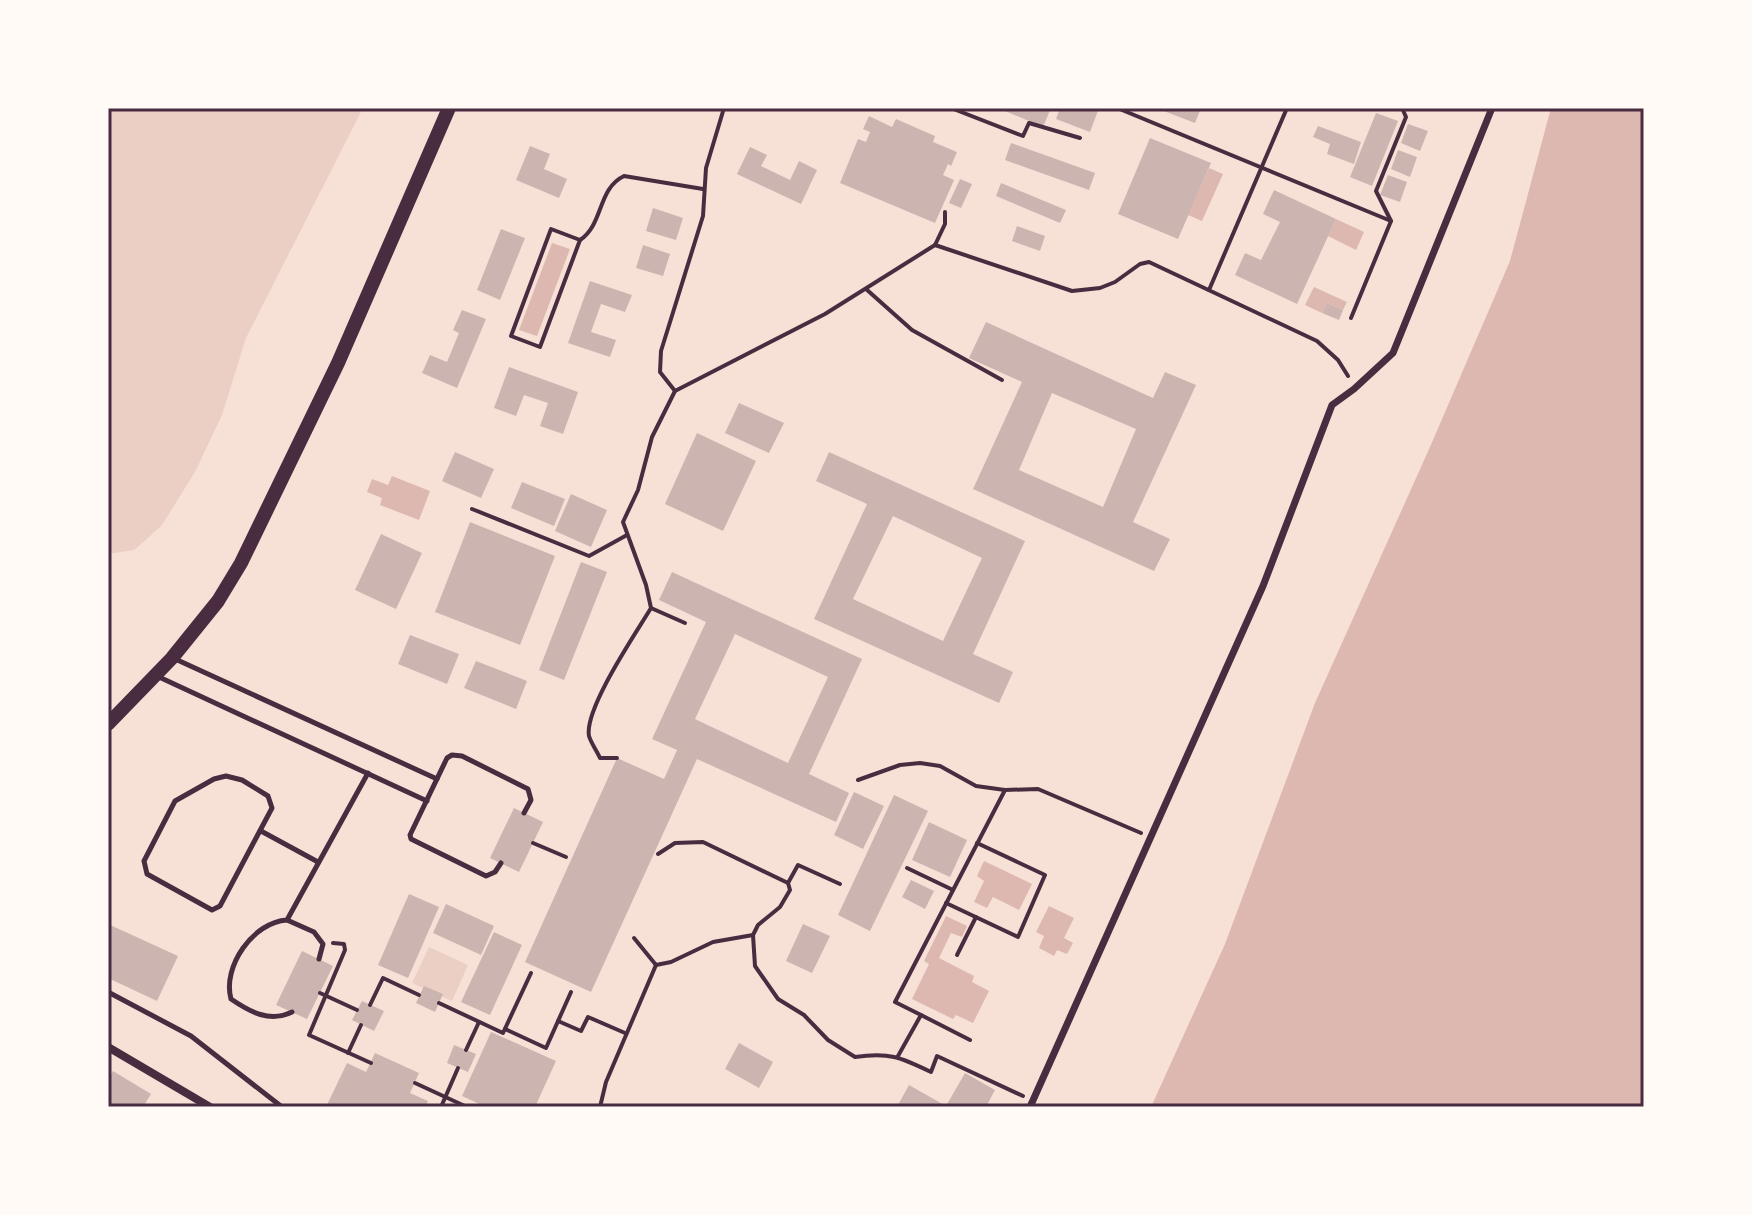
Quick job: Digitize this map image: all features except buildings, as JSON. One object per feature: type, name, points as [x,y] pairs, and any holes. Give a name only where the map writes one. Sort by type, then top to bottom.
[{"type":"street","points":[[108,724],[172,658],[218,601],[241,563],[338,363],[449,108]]},
{"type":"street","points":[[1031,1104],[1263,586],[1332,405],[1393,353],[1492,108]]},
{"type":"street","points":[[108,1047],[210,1107]]},
{"type":"lane","points":[[172,658],[437,779]]},
{"type":"lane","points":[[156,675],[427,801]]},
{"type":"lane","points":[[501,863],[495,872],[486,876],[413,842],[410,835],[447,758],[452,755],[462,756],[528,789],[531,800],[524,813]]},
{"type":"lane","points":[[287,920],[368,773]]},
{"type":"lane","points":[[226,776],[242,780],[268,796],[272,808],[261,831],[220,906],[212,910],[147,874],[144,868],[144,861],[175,801],[214,779],[226,776]]},
{"type":"lane","points":[[261,831],[318,862]]},
{"type":"lane","points":[[292,1012],[280,1018],[262,1016],[231,999],[227,984],[241,950],[258,931],[274,921],[287,920],[314,932],[323,944],[319,959]]},
{"type":"lane","points":[[108,992],[191,1036],[282,1107]]},
{"type":"path","points":[[675,391],[660,372],[661,351],[703,216],[706,168],[724,108]]},
{"type":"path","points":[[951,108],[1023,136],[1029,123],[1080,138]]},
{"type":"path","points":[[1123,108],[1391,221]]},
{"type":"path","points":[[1209,290],[1287,108]]},
{"type":"path","points":[[1351,318],[1391,221],[1376,191],[1406,117],[1402,108]]},
{"type":"path","points":[[580,240],[551,229],[511,336],[540,347],[580,240],[594,226],[606,192],[614,181],[624,176],[703,189]]},
{"type":"path","points":[[617,758],[600,758],[589,734],[604,686],[651,608],[623,522],[638,490],[652,437],[675,391],[778,341],[935,245],[945,224],[945,212]]},
{"type":"path","points":[[935,245],[1072,291],[1100,288],[1115,282],[1140,264],[1149,262],[1317,341],[1338,360],[1354,389]]},
{"type":"path","points":[[866,289],[912,330],[1002,380]]},
{"type":"path","points":[[472,509],[589,556],[627,535]]},
{"type":"path","points":[[651,608],[685,623]]},
{"type":"path","points":[[858,780],[900,765],[920,763],[940,766],[976,786],[1005,790],[1038,789],[1150,838]]},
{"type":"path","points":[[970,1040],[895,1002],[1005,790]]},
{"type":"path","points":[[658,854],[675,843],[703,842],[788,883]]},
{"type":"path","points":[[533,843],[566,857]]},
{"type":"path","points":[[946,903],[1018,937],[1045,875],[977,843]]},
{"type":"path","points":[[840,884],[798,865],[788,883],[790,890],[780,907],[758,925],[753,935],[755,966],[778,999],[804,1015],[828,1040],[855,1057],[880,1054],[898,1056],[931,1072],[937,1056],[1031,1104]]},
{"type":"path","points":[[907,868],[953,890]]},
{"type":"path","points":[[957,955],[976,917]]},
{"type":"path","points":[[656,965],[671,962],[713,942],[753,935]]},
{"type":"path","points":[[634,938],[656,965]]},
{"type":"path","points":[[323,944],[344,944],[345,950],[309,1035],[371,1063]]},
{"type":"path","points":[[600,1107],[606,1082],[656,965]]},
{"type":"path","points":[[439,1003],[503,1033],[531,973]]},
{"type":"path","points":[[370,1005],[383,978],[419,995]]},
{"type":"path","points":[[505,1029],[546,1048],[571,992]]},
{"type":"path","points":[[320,993],[357,1010]]},
{"type":"path","points":[[898,1056],[921,1015]]},
{"type":"path","points":[[558,1021],[581,1031],[588,1017],[626,1033]]},
{"type":"path","points":[[466,1050],[479,1022]]},
{"type":"path","points":[[348,1053],[361,1025]]},
{"type":"path","points":[[441,1107],[458,1068]]},
{"type":"path","points":[[415,1083],[467,1107]]},
{"type":"shaded area","points":[[108,108],[363,108],[246,338],[222,415],[195,472],[162,525],[134,550],[108,554]]},
{"type":"shaded area","points":[[1551,108],[1644,108],[1644,1107],[1151,1107],[1225,944],[1315,703],[1510,261]]},
{"type":"shaded area","points":[[1209,168],[1223,174],[1202,221],[1188,215]]},
{"type":"shaded area","points":[[1336,219],[1364,232],[1356,250],[1328,236]]},
{"type":"shaded area","points":[[552,243],[570,249],[537,336],[519,330]]},
{"type":"shaded area","points":[[1314,287],[1347,302],[1343,310],[1327,303],[1322,313],[1305,305]]},
{"type":"shaded area","points":[[392,476],[430,491],[419,520],[380,505],[382,498],[367,492],[372,479],[388,485]]},
{"type":"shaded area","points":[[984,861],[1032,884],[1019,910],[993,897],[987,908],[974,902],[984,881],[977,876]]},
{"type":"shaded area","points":[[1049,906],[1074,918],[1064,938],[1073,943],[1067,954],[1057,950],[1054,956],[1039,948],[1044,936],[1036,932]]},
{"type":"shaded area","points":[[946,916],[967,926],[962,937],[951,933],[939,958],[974,976],[972,982],[989,991],[973,1023],[956,1015],[953,1019],[912,999],[929,964],[924,961]]},
{"type":"shaded area","points":[[429,947],[468,965],[452,1001],[412,983]]}]
